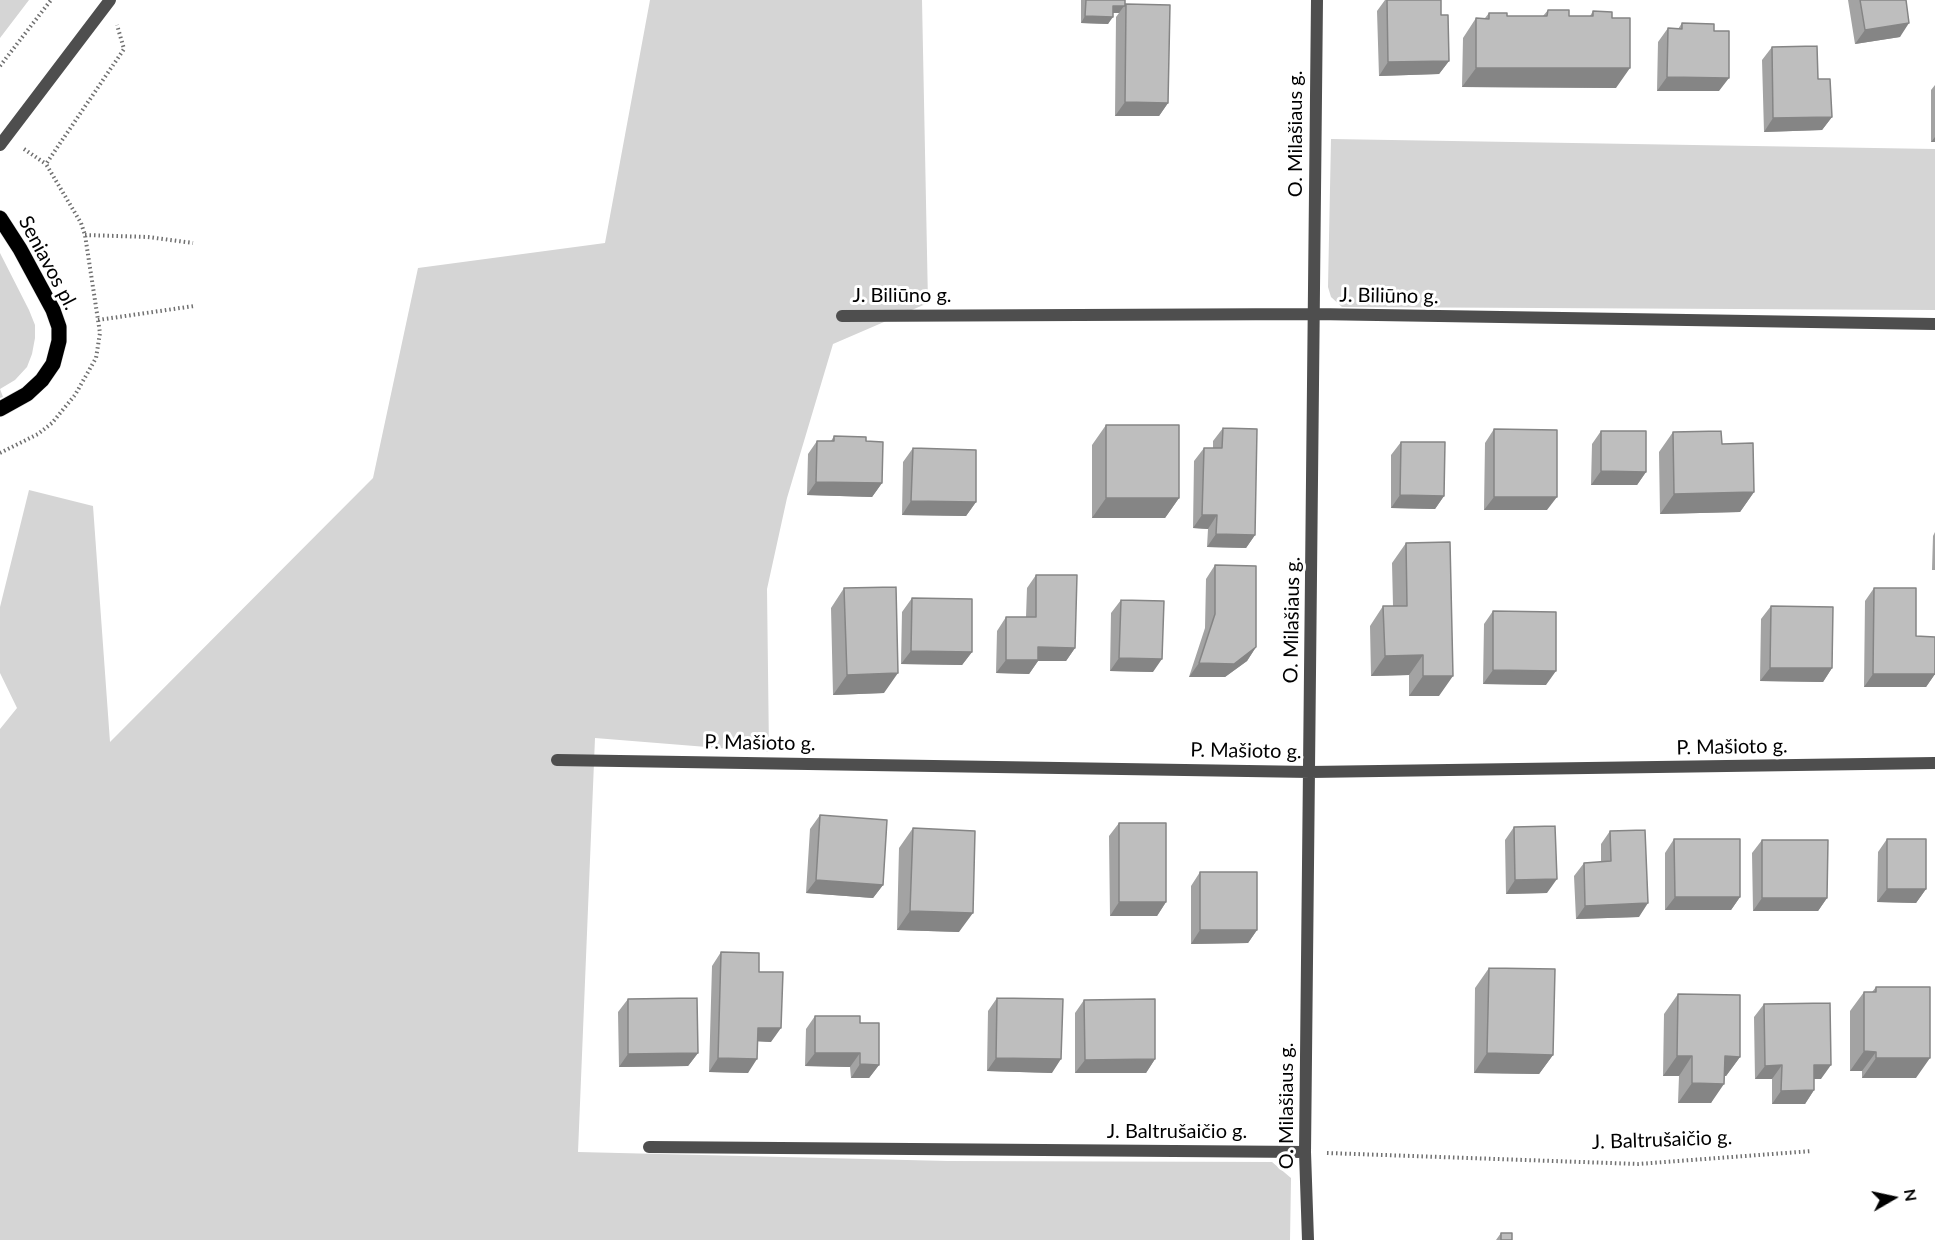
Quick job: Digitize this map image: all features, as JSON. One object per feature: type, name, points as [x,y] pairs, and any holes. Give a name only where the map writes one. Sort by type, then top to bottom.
[{"type":"main road","name":"Seniavos pl.","points":[[0,218],[21,249],[53,310],[59,327],[59,340],[52,364],[42,380],[27,394],[0,409]]},
{"type":"street","points":[[0,145],[110,0]]},
{"type":"street","name":"O. Milašiaus g.","points":[[1308,1240],[1305,1152],[1317,0]]},
{"type":"street","name":"J. Biliūno g.","points":[[842,316],[1315,314],[1935,324]]},
{"type":"street","name":"P. Mašioto g.","points":[[557,760],[1310,772],[1935,764]]},
{"type":"street","name":"J. Baltrušaičio g.","points":[[649,1147],[1305,1152]]},
{"type":"path","points":[[0,66],[51,0]]},
{"type":"path","points":[[0,453],[38,434],[52,423],[63,411],[96,358],[100,333],[85,235],[81,223],[46,164],[124,50]]},
{"type":"path","points":[[85,235],[148,237],[193,243]]},
{"type":"path","points":[[98,320],[194,306]]},
{"type":"path","name":"J. Baltrušaičio g.","points":[[1305,1152],[1638,1164],[1812,1151]]},
{"type":"shaded area","points":[[0,0],[29,0],[0,38]]},
{"type":"shaded area","points":[[650,0],[922,0],[928,303],[833,344],[787,498],[767,589],[769,752],[595,738],[578,1152],[948,1161],[1272,1162],[1291,1178],[1290,1240],[0,1240],[0,729],[17,708],[0,673],[0,607],[29,490],[93,506],[110,742],[373,478],[418,268],[605,243]]},
{"type":"shaded area","points":[[1331,139],[1935,149],[1935,310],[1342,307],[1331,297],[1328,287]]},
{"type":"shaded area","points":[[0,253],[29,310],[35,325],[35,338],[27,367],[15,380],[0,389]]},
{"type":"building","points":[[1086,0],[1125,0],[1125,6],[1113,6],[1113,17],[1085,16]]},
{"type":"building","points":[[1387,0],[1441,0],[1441,15],[1448,15],[1449,61],[1388,62]]},
{"type":"building","points":[[1860,0],[1906,0],[1909,23],[1865,30]]},
{"type":"building","points":[[1126,4],[1170,5],[1168,103],[1125,102]]},
{"type":"building","points":[[1548,10],[1569,10],[1569,16],[1593,16],[1593,11],[1612,12],[1612,18],[1630,18],[1630,68],[1476,68],[1476,18],[1489,19],[1489,13],[1507,13],[1507,16],[1547,16]]},
{"type":"building","points":[[1682,23],[1714,24],[1714,31],[1729,31],[1729,78],[1667,77],[1668,28],[1682,29]]},
{"type":"building","points":[[1817,46],[1818,79],[1830,79],[1832,117],[1773,118],[1772,47]]},
{"type":"building","points":[[1106,425],[1179,425],[1179,498],[1106,498]]},
{"type":"building","points":[[1223,428],[1257,429],[1255,535],[1216,534],[1217,515],[1202,515],[1204,448],[1222,448]]},
{"type":"building","points":[[1494,429],[1557,430],[1557,497],[1494,497]]},
{"type":"building","points":[[1601,431],[1646,431],[1646,472],[1601,471]]},
{"type":"building","points":[[1721,431],[1722,444],[1753,443],[1754,492],[1674,494],[1673,432]]},
{"type":"building","points":[[834,436],[866,437],[866,441],[883,442],[882,483],[816,482],[817,441],[834,441]]},
{"type":"building","points":[[1401,442],[1445,442],[1444,496],[1400,495]]},
{"type":"building","points":[[913,448],[976,450],[976,502],[911,501]]},
{"type":"building","points":[[1450,542],[1453,676],[1423,676],[1423,655],[1385,656],[1383,606],[1407,606],[1406,543]]},
{"type":"building","points":[[1215,565],[1256,566],[1256,647],[1234,664],[1199,663],[1215,614]]},
{"type":"building","points":[[1036,575],[1077,575],[1075,648],[1038,647],[1038,660],[1006,660],[1006,617],[1036,617]]},
{"type":"building","points":[[896,587],[898,673],[847,675],[844,588]]},
{"type":"building","points":[[1874,588],[1916,588],[1916,636],[1935,637],[1935,674],[1873,674]]},
{"type":"building","points":[[912,598],[972,599],[972,652],[911,651]]},
{"type":"building","points":[[1121,600],[1164,601],[1162,659],[1119,658]]},
{"type":"building","points":[[1771,606],[1833,607],[1832,668],[1770,668]]},
{"type":"building","points":[[1493,611],[1556,612],[1556,671],[1493,670]]},
{"type":"building","points":[[820,815],[887,820],[883,885],[816,880]]},
{"type":"building","points":[[1119,823],[1166,823],[1166,902],[1119,902]]},
{"type":"building","points":[[1555,826],[1557,879],[1515,880],[1514,827]]},
{"type":"building","points":[[913,828],[975,831],[973,913],[910,911]]},
{"type":"building","points":[[1645,830],[1648,903],[1585,906],[1584,863],[1611,861],[1610,831]]},
{"type":"building","points":[[1674,839],[1740,839],[1740,897],[1675,897]]},
{"type":"building","points":[[1887,839],[1926,839],[1926,889],[1887,889]]},
{"type":"building","points":[[1762,840],[1828,840],[1827,898],[1762,898]]},
{"type":"building","points":[[1200,872],[1257,872],[1257,930],[1200,930]]},
{"type":"building","points":[[721,952],[759,953],[759,972],[783,972],[781,1028],[758,1028],[757,1059],[718,1058]]},
{"type":"building","points":[[1489,968],[1555,969],[1553,1055],[1487,1053]]},
{"type":"building","points":[[1876,987],[1930,987],[1930,1058],[1876,1058],[1876,1052],[1864,1051],[1864,992],[1876,992]]},
{"type":"building","points":[[1678,994],[1740,995],[1740,1057],[1725,1056],[1724,1084],[1692,1083],[1692,1056],[1677,1056]]},
{"type":"building","points":[[697,998],[698,1053],[628,1054],[628,999]]},
{"type":"building","points":[[997,998],[1063,999],[1061,1059],[996,1058]]},
{"type":"building","points":[[1155,999],[1155,1059],[1085,1060],[1084,1000]]},
{"type":"building","points":[[1830,1003],[1831,1065],[1814,1065],[1814,1090],[1781,1091],[1782,1065],[1765,1066],[1764,1004]]},
{"type":"building","points":[[815,1016],[860,1016],[860,1023],[879,1023],[879,1065],[860,1064],[860,1053],[815,1053]]},
{"type":"building","points":[[1501,1233],[1512,1233],[1512,1240],[1501,1240]]}]
